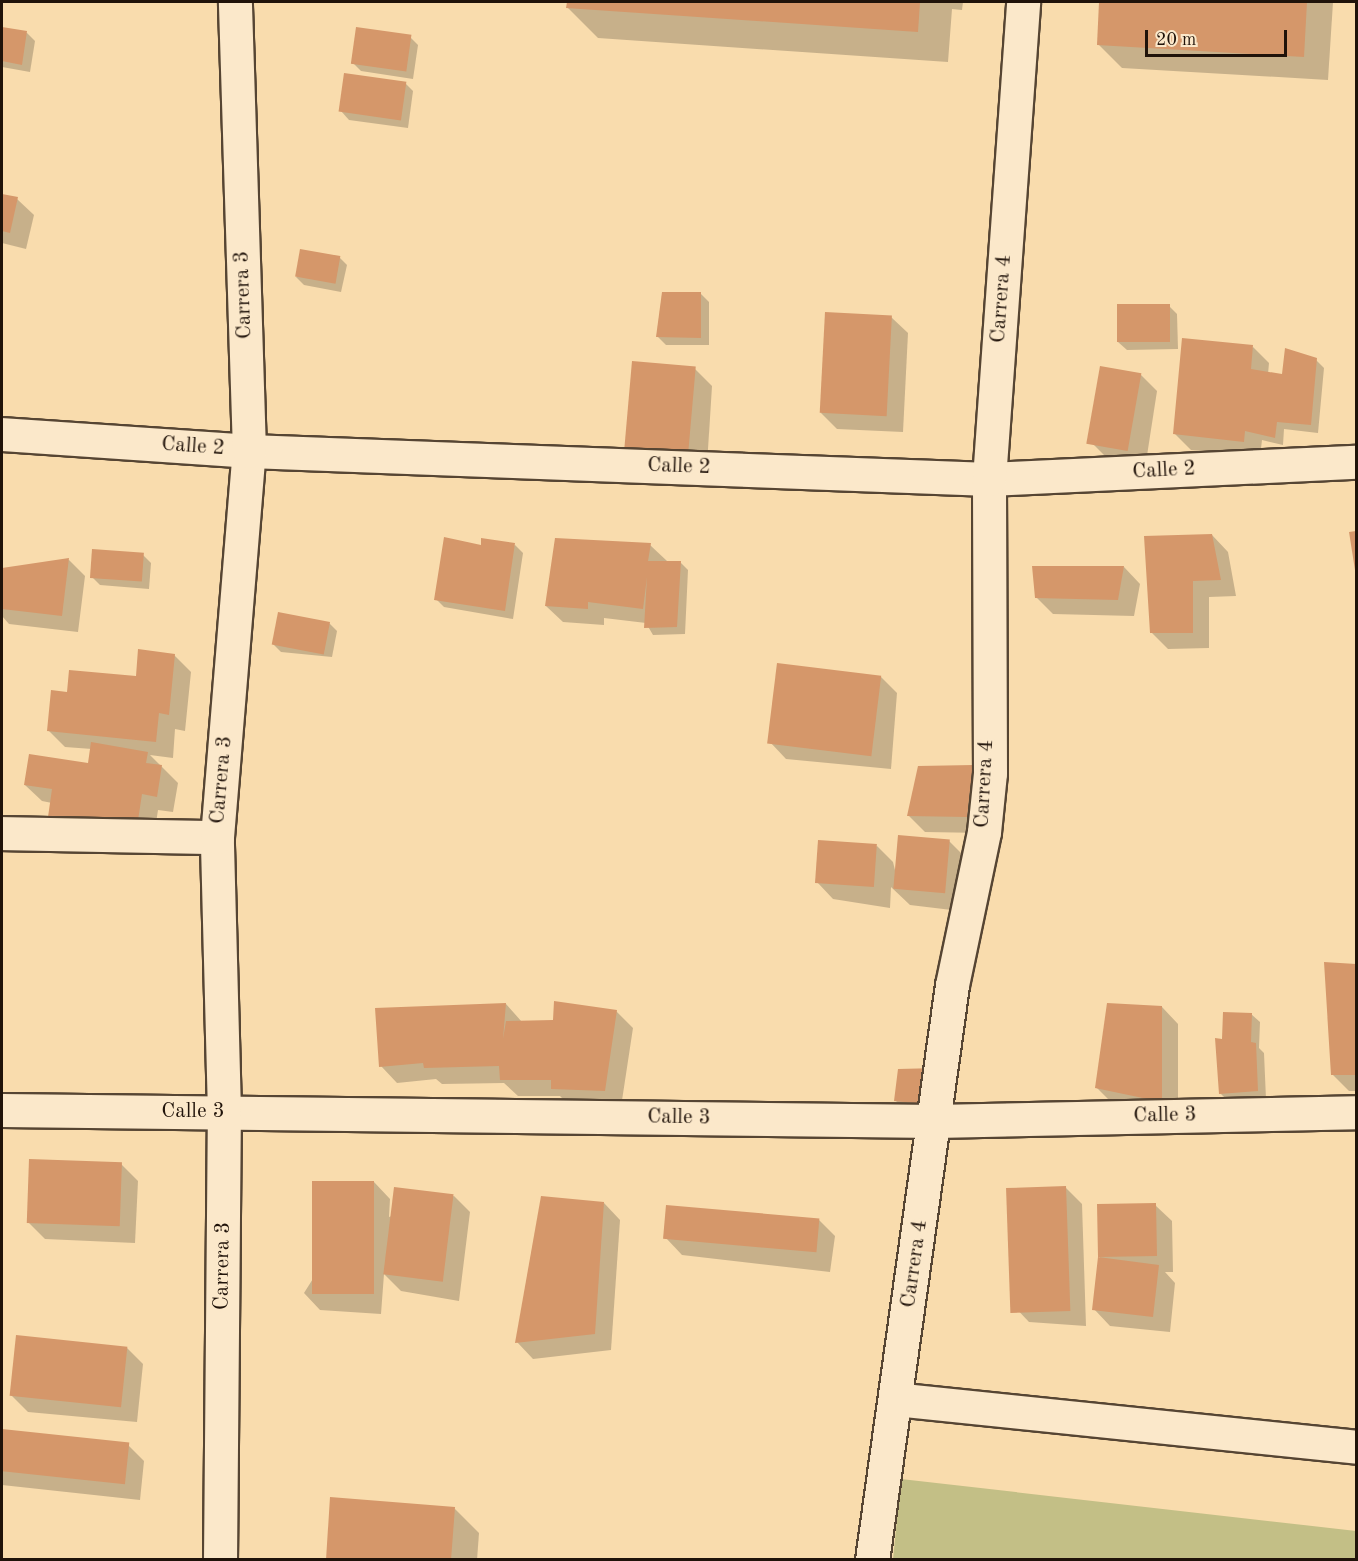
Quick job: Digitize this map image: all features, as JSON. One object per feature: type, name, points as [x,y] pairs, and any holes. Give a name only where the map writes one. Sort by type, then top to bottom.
[{"type":"street","name":"Carrera 3","points":[[220,1560],[224,1112],[218,844],[249,451],[235,2]]},
{"type":"street","name":"Carrera 4","points":[[872,1560],[935,1121],[952,985],[968,893],[984,832],[990,773],[989,479],[1023,2]]},
{"type":"street","name":"Calle 2","points":[[2,434],[249,451],[989,479],[1356,462]]},
{"type":"street","points":[[2,833],[218,844]]},
{"type":"street","name":"Calle 3","points":[[2,1110],[935,1121],[1356,1112]]},
{"type":"street","points":[[895,1399],[1356,1447]]},
{"type":"shaded area","points":[[901,1479],[1356,1531],[1356,1559],[893,1559]]},
{"type":"building","points":[[567,2],[920,2],[918,32],[566,8]]},
{"type":"building","points":[[1099,2],[1307,2],[1304,57],[1097,45]]},
{"type":"building","points":[[2,27],[27,31],[22,65],[2,61]]},
{"type":"building","points":[[356,27],[411,35],[406,71],[351,64]]},
{"type":"building","points":[[344,73],[406,82],[401,120],[339,112]]},
{"type":"building","points":[[2,194],[18,197],[10,233],[2,231]]},
{"type":"building","points":[[300,249],[340,256],[336,284],[295,277]]},
{"type":"building","points":[[662,292],[701,292],[701,338],[656,337]]},
{"type":"building","points":[[1117,304],[1170,304],[1170,342],[1117,342]]},
{"type":"building","points":[[825,312],[892,316],[887,416],[820,413]]},
{"type":"building","points":[[1182,338],[1253,345],[1251,369],[1282,374],[1285,348],[1317,358],[1311,425],[1277,422],[1275,438],[1245,431],[1244,442],[1173,434]]},
{"type":"building","points":[[632,361],[696,367],[687,467],[623,462]]},
{"type":"building","points":[[1100,366],[1141,373],[1128,451],[1086,444]]},
{"type":"building","points":[[1356,531],[1356,570],[1355,570],[1349,532]]},
{"type":"building","points":[[1212,534],[1221,580],[1193,581],[1193,633],[1150,633],[1144,536]]},
{"type":"building","points":[[444,537],[481,545],[481,538],[515,543],[505,611],[434,600]]},
{"type":"building","points":[[555,538],[651,543],[648,561],[681,561],[677,627],[644,628],[647,577],[643,609],[588,602],[588,609],[545,606]]},
{"type":"building","points":[[92,549],[144,553],[142,582],[90,578]]},
{"type":"building","points":[[69,558],[62,616],[2,609],[2,568]]},
{"type":"building","points":[[1032,566],[1124,566],[1118,600],[1035,598]]},
{"type":"building","points":[[278,612],[330,622],[324,655],[272,644]]},
{"type":"building","points":[[138,649],[175,654],[169,715],[159,713],[156,742],[47,731],[51,690],[67,692],[69,670],[136,676]]},
{"type":"building","points":[[777,663],[881,676],[871,756],[767,743]]},
{"type":"building","points":[[91,742],[148,752],[146,763],[162,765],[157,797],[142,794],[137,827],[48,817],[52,789],[24,785],[29,754],[88,763]]},
{"type":"building","points":[[973,765],[967,817],[907,816],[918,766]]},
{"type":"building","points":[[898,835],[950,840],[945,893],[893,889]]},
{"type":"building","points":[[818,840],[877,844],[874,887],[815,883]]},
{"type":"building","points":[[1324,962],[1356,964],[1356,1075],[1331,1075]]},
{"type":"building","points":[[554,1001],[617,1010],[605,1091],[551,1089],[551,1080],[500,1080],[499,1066],[424,1068],[423,1063],[379,1067],[375,1008],[506,1003],[503,1039],[506,1021],[553,1020]]},
{"type":"building","points":[[1107,1003],[1162,1006],[1162,1102],[1095,1088]]},
{"type":"building","points":[[1223,1012],[1252,1013],[1251,1042],[1256,1043],[1258,1091],[1219,1094],[1215,1038],[1222,1039]]},
{"type":"building","points":[[938,1068],[935,1105],[894,1101],[898,1069]]},
{"type":"building","points":[[29,1159],[122,1162],[120,1226],[27,1223]]},
{"type":"building","points":[[312,1181],[374,1181],[374,1294],[312,1294]]},
{"type":"building","points":[[1066,1186],[1070,1311],[1010,1313],[1006,1188]]},
{"type":"building","points":[[394,1187],[454,1194],[443,1282],[383,1274]]},
{"type":"building","points":[[541,1196],[604,1202],[595,1334],[515,1343]]},
{"type":"building","points":[[1156,1203],[1157,1256],[1098,1257],[1097,1204]]},
{"type":"building","points":[[666,1205],[819,1218],[816,1252],[663,1239]]},
{"type":"building","points":[[1098,1257],[1159,1265],[1153,1317],[1092,1310]]},
{"type":"building","points":[[16,1335],[127,1347],[121,1407],[10,1396]]},
{"type":"building","points":[[2,1429],[129,1442],[125,1484],[2,1471]]},
{"type":"building","points":[[330,1497],[455,1507],[451,1560],[326,1560]]}]
